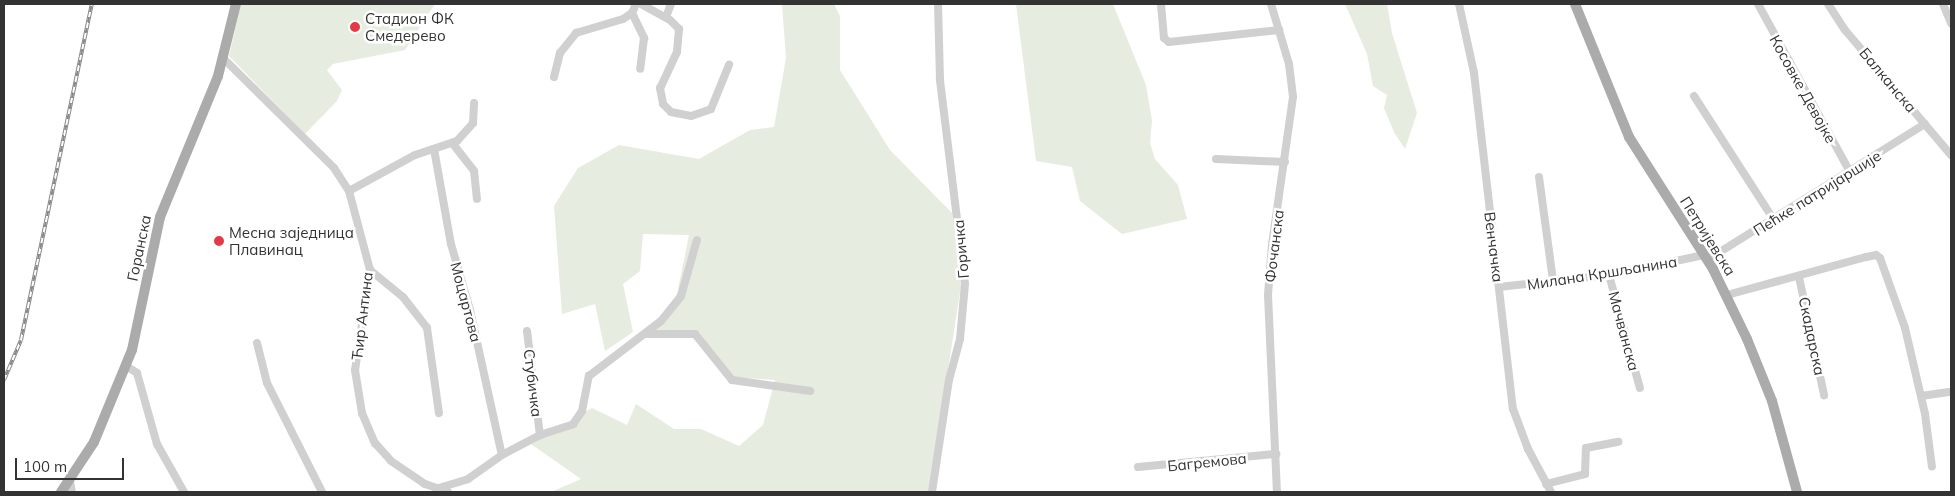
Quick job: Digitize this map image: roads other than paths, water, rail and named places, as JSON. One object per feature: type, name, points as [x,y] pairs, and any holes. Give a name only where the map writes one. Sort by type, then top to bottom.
[{"type":"main road","name":"Горанска","points":[[61,492],[94,442],[126,366],[136,336],[160,217],[223,58],[236,4]]},
{"type":"main road","name":"Петријевска","points":[[1575,4],[1629,137],[1706,257],[1727,295],[1772,401],[1797,492]]},
{"type":"street","points":[[554,77],[560,54],[576,33],[613,23],[632,13],[636,4]]},
{"type":"street","points":[[641,4],[675,23],[680,36],[677,52],[660,88],[662,104],[671,112],[690,116],[711,109],[729,65]]},
{"type":"street","points":[[666,17],[672,4]]},
{"type":"street","name":"Горичка","points":[[932,492],[948,380],[960,339],[965,284],[940,79],[938,4]]},
{"type":"street","points":[[1161,4],[1164,38],[1169,42],[1279,30]]},
{"type":"street","name":"Фочанска","points":[[1270,4],[1289,64],[1294,97],[1272,244],[1268,295],[1277,492]]},
{"type":"street","name":"Венчачка","points":[[1460,4],[1474,73],[1513,409],[1550,492]]},
{"type":"street","name":"Косовке Девојке","points":[[1758,4],[1851,174]]},
{"type":"street","name":"Балканска","points":[[1828,4],[1845,30],[1951,155]]},
{"type":"street","points":[[1943,4],[1951,23]]},
{"type":"street","points":[[632,13],[644,38],[640,69]]},
{"type":"street","name":"Ћир Антина","points":[[223,58],[334,168],[349,191],[370,270],[355,370],[362,413],[375,443],[391,461],[425,484],[437,490],[448,492]]},
{"type":"street","points":[[1694,96],[1774,220]]},
{"type":"street","points":[[349,191],[416,154],[453,144],[465,135],[473,123],[474,103]]},
{"type":"street","name":"Пећке патријаршије","points":[[1706,257],[1774,220],[1851,174],[1925,124]]},
{"type":"street","points":[[453,144],[474,171],[477,200]]},
{"type":"street","name":"Моцартова","points":[[434,148],[451,244],[470,310],[502,456]]},
{"type":"street","points":[[1216,159],[1285,162]]},
{"type":"street","points":[[1539,177],[1553,281]]},
{"type":"street","points":[[437,490],[475,475],[502,456],[540,435],[573,424],[582,411],[589,376],[668,315],[681,296],[697,240]]},
{"type":"street","points":[[1727,295],[1876,255],[1886,270],[1898,302],[1921,396],[1932,467]]},
{"type":"street","name":"Милана Кршљанина","points":[[1499,287],[1609,275],[1706,257]]},
{"type":"street","points":[[370,270],[403,297],[427,328],[439,413]]},
{"type":"street","name":"Мачванска","points":[[1609,275],[1640,388]]},
{"type":"street","name":"Скадарска","points":[[1799,277],[1824,395]]},
{"type":"street","name":"Стубичка","points":[[527,331],[540,435]]},
{"type":"street","points":[[645,334],[695,334],[732,380],[810,391]]},
{"type":"street","points":[[258,343],[267,382],[322,492]]},
{"type":"street","points":[[126,366],[137,373],[157,444],[184,492]]},
{"type":"street","points":[[1921,396],[1951,392]]},
{"type":"street","points":[[1546,484],[1585,474],[1586,448],[1618,442]]},
{"type":"street","name":"Багремова","points":[[1138,467],[1164,467],[1276,454]]},
{"type":"street","points":[[70,481],[72,492]]},
{"type":"railway","points":[[4,380],[21,340],[92,4]]},
{"type":"place","name":"Стадион ФК Смедерево","points":[[355,27]]},
{"type":"place","name":"Месна заједница Плавинац","points":[[219,241]]}]
